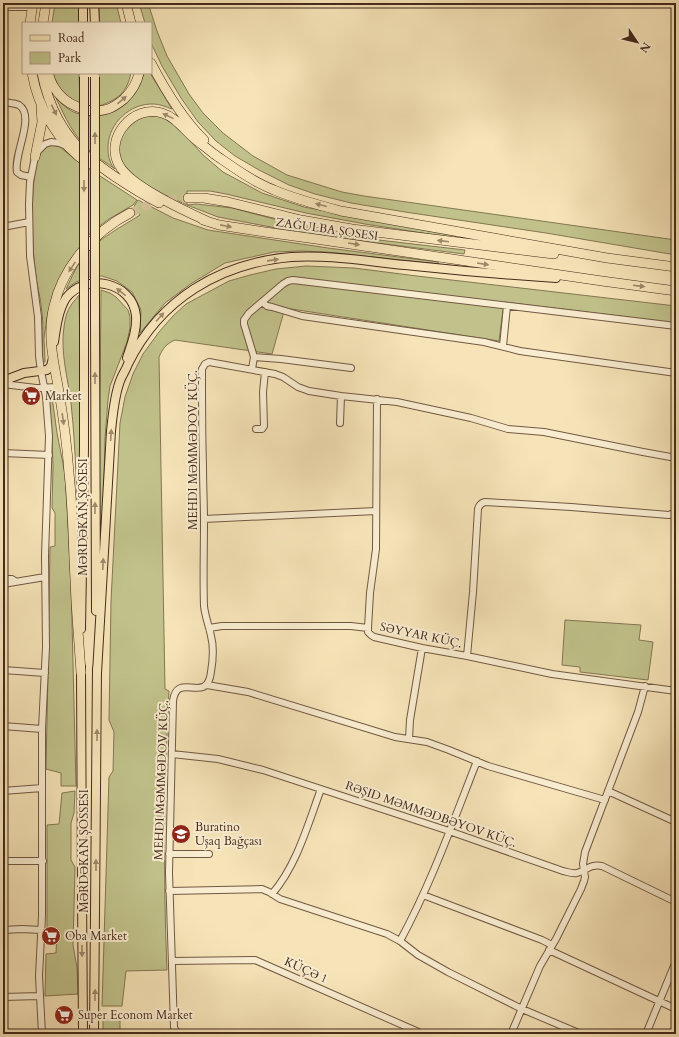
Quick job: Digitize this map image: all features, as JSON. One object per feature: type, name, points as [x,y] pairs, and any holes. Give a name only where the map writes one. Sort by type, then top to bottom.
[{"type":"highway","points":[[126,3],[131,21]]},
{"type":"highway","points":[[44,22],[46,4]]},
{"type":"highway","points":[[30,22],[33,5]]},
{"type":"highway","points":[[152,65],[166,90],[190,125],[231,165]]},
{"type":"highway","points":[[32,74],[40,102],[54,128],[69,148],[87,163],[136,191]]},
{"type":"highway","name":"ZAĞULBA ŞOSESI","points":[[42,74],[44,86],[55,113],[64,128],[74,142],[96,163],[136,191],[167,207],[207,221],[219,225],[676,291]]},
{"type":"highway","points":[[48,74],[54,87],[64,99],[78,107],[89,110],[108,109],[120,103],[131,91],[136,83],[139,74]]},
{"type":"highway","points":[[35,157],[42,122],[40,102]]},
{"type":"highway","points":[[207,221],[163,199],[137,183],[122,170],[115,155],[115,148],[118,132],[123,125],[138,114],[147,112],[161,112],[172,118],[205,147],[250,178],[273,190],[291,197],[334,209],[607,258]]},
{"type":"highway","points":[[188,198],[204,198],[228,202],[301,220],[352,229],[537,252],[607,258],[676,267]]},
{"type":"highway","points":[[81,673],[70,474],[50,334],[51,322],[54,305],[59,290],[68,271],[98,234],[120,218],[130,213]]},
{"type":"main road","points":[[83,3],[83,22]]},
{"type":"main road","points":[[94,3],[95,22]]},
{"type":"main road","name":"MƏRDƏKAN ŞOSESI","points":[[82,716],[84,75]]},
{"type":"main road","name":"MƏRDƏKAN ŞOSESI","points":[[95,75],[95,572],[97,716]]},
{"type":"main road","points":[[121,380],[132,356],[143,338],[170,307],[186,294],[208,280],[238,267],[257,262],[292,257],[340,258],[415,266],[602,281]]},
{"type":"main road","points":[[3,382],[30,371],[45,371],[49,369],[53,358],[60,310],[66,299],[78,288],[86,284],[100,283],[110,285],[124,293],[130,300],[134,307],[136,316],[135,329],[116,394],[111,431],[97,673]]},
{"type":"main road","name":"MƏRDƏKAN ŞOSSESI","points":[[82,716],[84,1034]]},
{"type":"main road","name":"MƏRDƏKAN ŞOSSESI","points":[[94,1034],[97,716]]},
{"type":"street","points":[[3,6],[33,5]]},
{"type":"street","points":[[3,102],[16,104],[23,109],[26,121],[17,158],[16,169],[21,175],[31,177]]},
{"type":"street","points":[[42,1034],[39,996],[39,963],[42,930],[42,729],[46,647],[45,577],[49,436],[47,402],[38,356],[38,317],[31,268],[29,191],[35,157],[40,148],[49,142],[55,142],[69,148]]},
{"type":"street","points":[[3,227],[29,222]]},
{"type":"street","points":[[676,326],[293,280],[283,284],[249,313],[244,320],[254,357],[252,369],[280,376],[303,390],[397,402],[471,418],[508,428],[544,432],[676,458]]},
{"type":"street","points":[[262,302],[272,308],[302,316],[484,342],[520,351],[676,373]]},
{"type":"street","points":[[503,346],[507,306]]},
{"type":"street","points":[[254,357],[351,368]]},
{"type":"street","name":"MEHDI MƏMMƏDOV KÜÇ.","points":[[177,1034],[174,1027],[169,891],[174,694],[179,688],[200,688],[207,685],[210,679],[213,650],[204,608],[202,369],[205,364],[209,362],[252,369]]},
{"type":"street","points":[[256,430],[262,429],[264,426],[263,392],[265,372]]},
{"type":"street","points":[[3,382],[28,387],[58,387]]},
{"type":"street","points":[[340,423],[341,396]]},
{"type":"street","name":"SƏYYAR KÜÇ.","points":[[377,399],[376,549],[370,593],[368,628],[368,632],[371,635],[422,648],[552,674],[676,691]]},
{"type":"street","points":[[3,453],[49,454]]},
{"type":"street","points":[[468,656],[474,592],[478,509],[482,502],[669,515],[676,512]]},
{"type":"street","points":[[204,519],[376,511]]},
{"type":"street","points":[[3,584],[45,577]]},
{"type":"street","points":[[3,579],[12,579],[16,582]]},
{"type":"street","points":[[209,628],[222,626],[351,626],[368,628]]},
{"type":"street","points":[[409,739],[410,720],[422,648]]},
{"type":"street","points":[[3,670],[45,672]]},
{"type":"street","points":[[207,685],[248,692],[395,737],[431,743],[488,766],[605,800]]},
{"type":"street","points":[[511,1034],[540,966],[581,890],[584,881],[582,864],[585,852],[638,712],[645,686]]},
{"type":"street","points":[[3,726],[42,729]]},
{"type":"street","name":"RƏŞID MƏMMƏDBƏYOV KÜÇ.","points":[[172,754],[231,761],[263,770],[571,873],[576,873],[596,865],[602,866],[676,902]]},
{"type":"street","points":[[400,942],[413,919],[477,761]]},
{"type":"street","points":[[3,791],[42,788]]},
{"type":"street","points":[[272,894],[280,884],[296,857],[321,789]]},
{"type":"street","points":[[608,791],[676,822]]},
{"type":"street","points":[[169,854],[209,854]]},
{"type":"street","points":[[3,861],[43,862]]},
{"type":"street","points":[[169,891],[262,889],[280,899],[387,934],[437,967],[522,1009],[581,1034]]},
{"type":"street","points":[[423,895],[542,940],[550,948],[676,1009]]},
{"type":"street","points":[[3,930],[42,930]]},
{"type":"street","name":"KÜÇƏ 1","points":[[172,961],[255,960],[423,1034]]},
{"type":"street","points":[[646,1034],[676,961]]},
{"type":"street","points":[[3,997],[39,996]]},
{"type":"street","points":[[189,1034],[212,1034]]},
{"type":"green space","points":[[55,3],[79,3],[79,22],[52,22]]},
{"type":"green space","points":[[99,3],[116,3],[121,22],[99,22]]},
{"type":"green space","points":[[139,3],[148,3],[167,56],[189,94],[203,113],[223,133],[253,156],[287,175],[342,192],[364,196],[676,240],[676,255],[351,203],[315,194],[289,185],[235,156],[216,141],[198,122],[181,98],[162,66],[152,45],[152,22],[145,22]]},
{"type":"green space","points":[[53,74],[79,74],[80,104],[66,95],[57,84]]},
{"type":"green space","points":[[99,74],[131,74],[124,91],[111,101],[99,106]]},
{"type":"green space","points":[[144,74],[151,74],[172,109],[158,104],[145,105],[137,107],[122,116],[112,130],[109,138],[108,154],[111,164],[115,169],[93,154],[79,139],[70,126],[56,98],[68,109],[76,113],[88,116],[99,116],[119,109],[128,102],[135,94]]},
{"type":"green space","points":[[144,116],[162,116],[178,127],[203,155],[223,172],[262,193],[304,207],[456,236],[455,238],[365,224],[306,213],[210,191],[187,191],[187,205],[139,181],[120,161],[119,141],[129,124]]},
{"type":"green space","points":[[51,145],[60,147],[77,161],[137,200],[133,205],[109,219],[91,232],[70,260],[52,297],[44,338],[45,362],[42,362],[43,319],[34,257],[32,208],[37,161],[42,151]]},
{"type":"green space","points":[[138,200],[173,218],[208,230],[328,248],[438,262],[439,264],[327,252],[300,251],[274,252],[225,263],[192,283],[165,303],[140,333],[141,310],[132,292],[117,281],[102,276],[89,277],[76,282],[66,289],[80,262],[91,248],[140,215],[134,206]]},
{"type":"green space","points":[[196,204],[232,208],[316,230],[370,239],[465,250],[464,254],[292,231],[218,217],[187,205]]},
{"type":"green space","points":[[306,266],[354,268],[676,306],[676,323],[504,302],[499,341],[285,308],[272,354],[175,340],[165,347],[159,357],[165,689],[169,691],[165,830],[167,970],[126,971],[122,1006],[102,1006],[109,777],[113,771],[114,732],[109,720],[111,601],[120,423],[125,397],[133,374],[143,354],[159,332],[186,304],[229,281],[276,269]]},
{"type":"green space","points":[[101,290],[116,297],[128,310],[130,317],[130,328],[127,342],[110,386],[105,438],[103,519],[99,534]]},
{"type":"green space","points":[[79,295],[81,414],[80,547],[78,546],[73,421],[63,346],[64,327],[67,313],[70,306]]},
{"type":"green space","points":[[49,397],[52,397],[65,474],[71,581],[76,786],[61,786],[61,773],[46,769],[50,547],[55,546],[55,513],[52,508],[53,466]]},
{"type":"green space","points":[[565,620],[641,625],[639,640],[653,642],[648,680],[580,672],[580,667],[562,665]]},
{"type":"green space","points":[[75,791],[74,813],[71,823],[71,860],[75,867],[73,945],[77,968],[78,994],[45,996],[46,954],[56,953],[57,929],[47,928],[47,825],[59,824],[62,793]]},
{"type":"green space","points":[[103,1019],[120,1019],[120,1034],[103,1034]]},
{"type":"tunnel","points":[[130,213],[159,202],[188,198]]},
{"type":"place","name":"Market","points":[[31,396]]},
{"type":"place","name":"Buratino Uşaq Bağçası","points":[[181,834]]},
{"type":"place","name":"Oba Market","points":[[51,936]]},
{"type":"place","name":"Super Econom Market","points":[[64,1015]]}]
